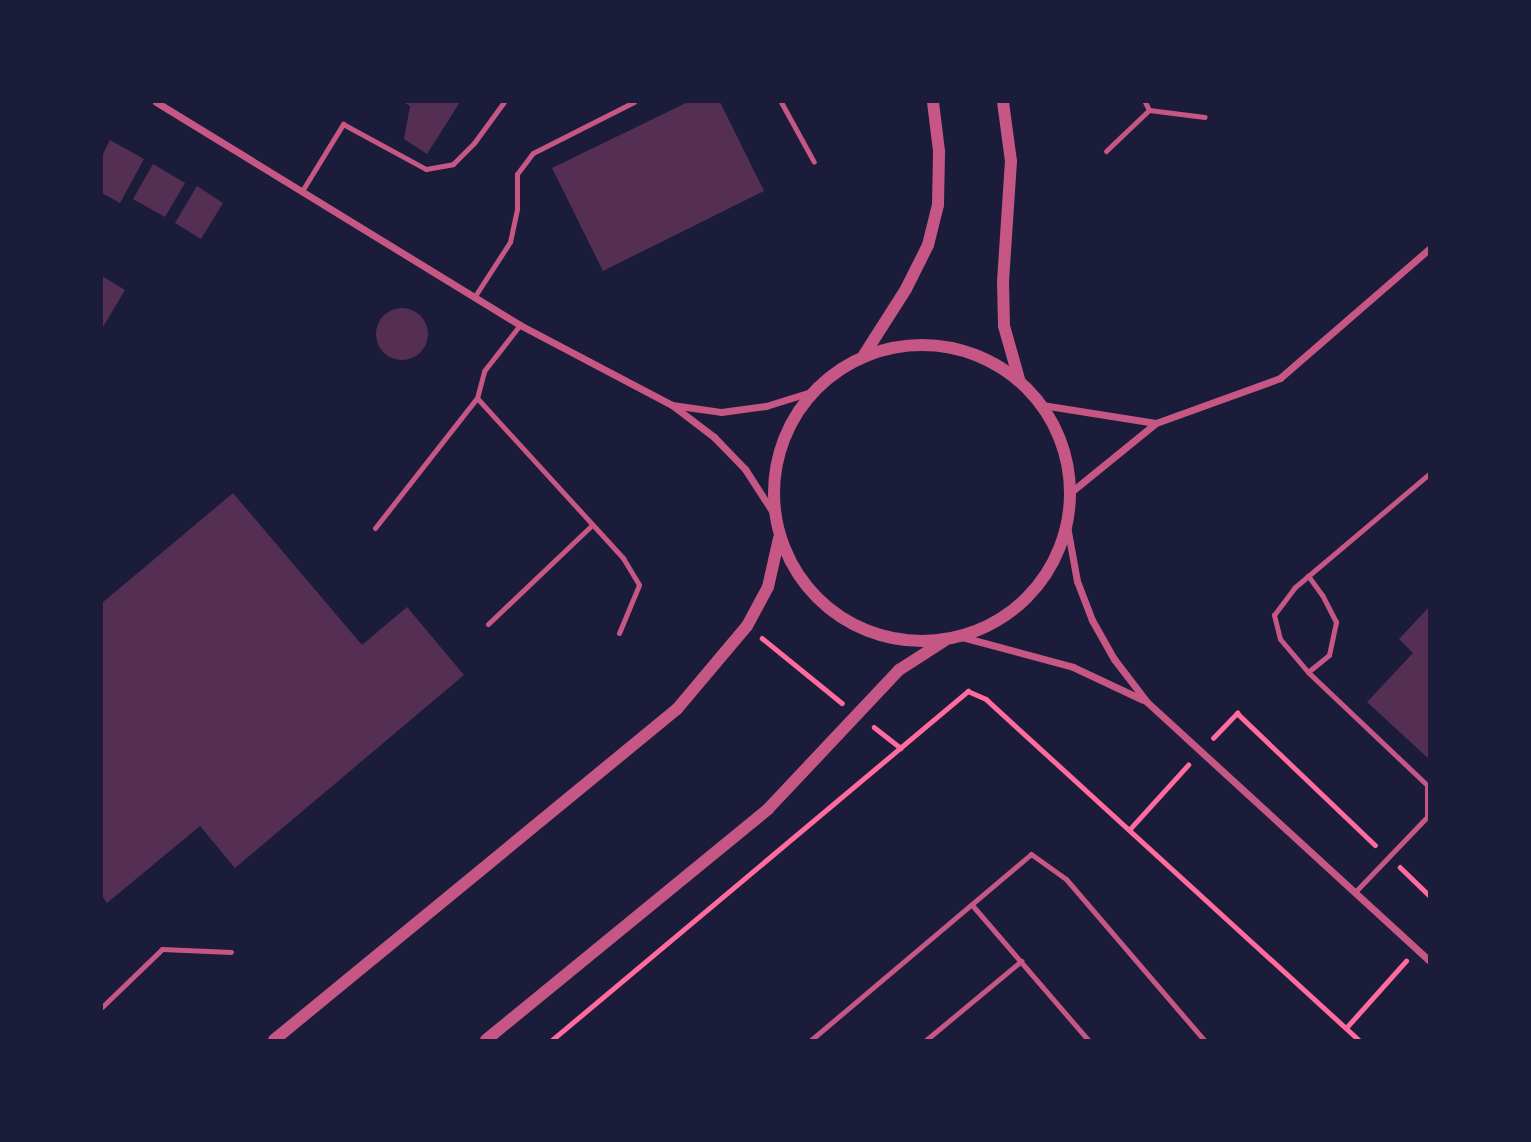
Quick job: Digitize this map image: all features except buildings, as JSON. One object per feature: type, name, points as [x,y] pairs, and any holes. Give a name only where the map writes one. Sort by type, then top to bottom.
[{"type":"street","points":[[156,102],[520,325],[672,405],[714,437],[745,469],[774,514]]},
{"type":"street","points":[[864,355],[906,289],[928,245],[938,205],[939,151],[933,102]]},
{"type":"street","points":[[1003,102],[1011,161],[1003,281],[1004,326],[1018,379]]},
{"type":"street","points":[[1071,492],[1156,423],[1280,378],[1430,248]]},
{"type":"street","points":[[906,345],[948,346],[989,360],[1018,379],[1042,405],[1063,447],[1071,492],[1067,526],[1056,559],[1032,594],[1000,620],[962,637],[944,641],[898,640],[853,626],[816,598],[788,560],[779,538],[774,514],[774,470],[787,428],[811,392],[836,371],[864,355],[906,345]]},
{"type":"street","points":[[672,405],[721,412],[766,407],[811,392]]},
{"type":"street","points":[[1042,405],[1156,423]]},
{"type":"street","points":[[1067,526],[1077,581],[1092,620],[1114,659],[1147,702],[1430,961]]},
{"type":"street","points":[[274,1041],[677,709],[747,626],[768,587],[779,538]]},
{"type":"street","points":[[962,637],[1073,667],[1147,702]]},
{"type":"street","points":[[486,1041],[768,808],[899,670],[944,641]]},
{"type":"lane","points":[[302,191],[343,124],[426,169],[453,164],[474,144],[504,102]]},
{"type":"lane","points":[[475,296],[510,242],[517,209],[517,174],[533,153],[634,102]]},
{"type":"lane","points":[[781,102],[814,162]]},
{"type":"lane","points":[[1145,102],[1149,110]]},
{"type":"lane","points":[[1149,110],[1205,117]]},
{"type":"lane","points":[[1106,151],[1149,110]]},
{"type":"lane","points":[[375,528],[477,398],[484,371],[520,325]]},
{"type":"lane","points":[[477,398],[622,558],[639,584],[619,632]]},
{"type":"lane","points":[[1355,892],[1428,817],[1427,786],[1308,672],[1280,639],[1274,615],[1308,576],[1430,473]]},
{"type":"lane","points":[[488,624],[592,525]]},
{"type":"lane","points":[[1308,576],[1336,622],[1328,655],[1308,672]]},
{"type":"lane","points":[[811,1041],[1031,855],[1066,879],[1204,1041]]},
{"type":"lane","points":[[972,905],[1088,1041]]},
{"type":"lane","points":[[102,1007],[163,948],[231,952]]},
{"type":"lane","points":[[926,1041],[1021,961]]},
{"type":"path","points":[[747,626],[901,748]]},
{"type":"path","points":[[552,1041],[968,691],[986,699],[1359,1041]]},
{"type":"path","points":[[1346,1028],[1417,950]]}]
